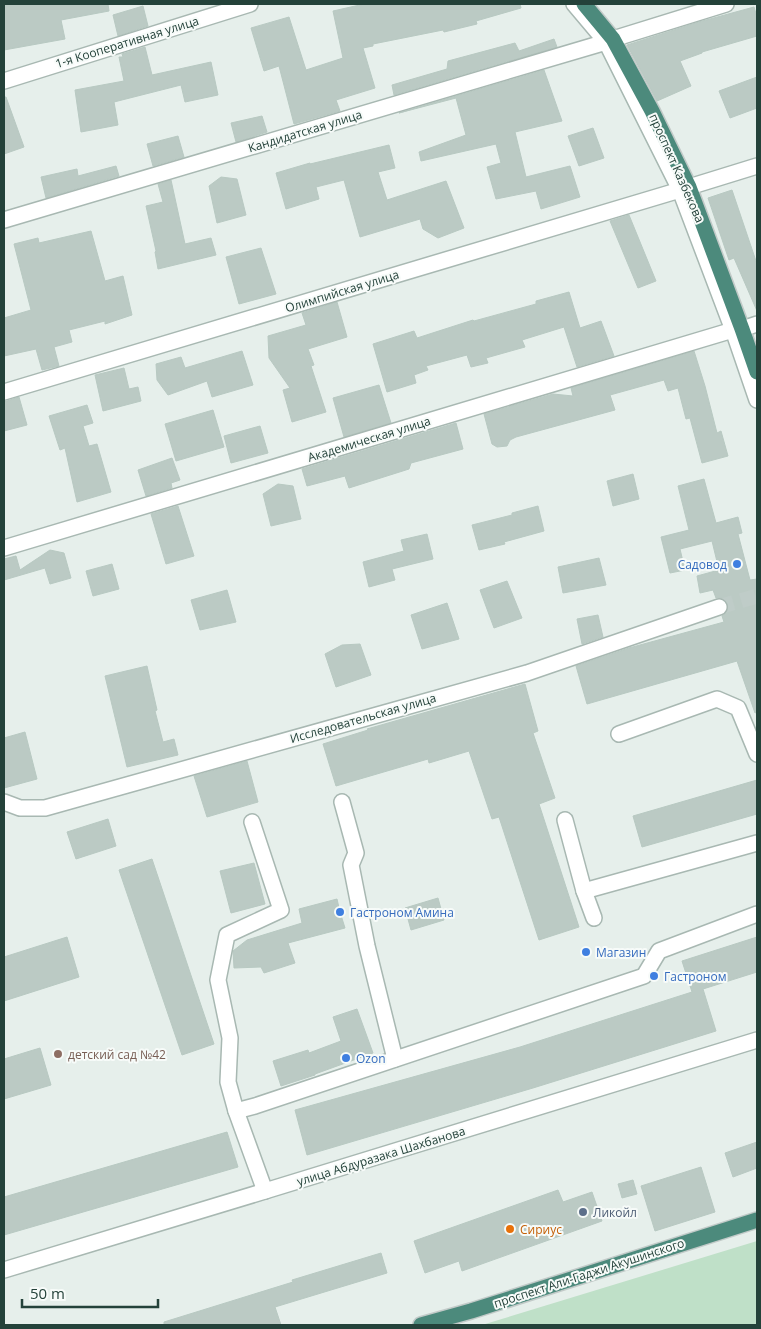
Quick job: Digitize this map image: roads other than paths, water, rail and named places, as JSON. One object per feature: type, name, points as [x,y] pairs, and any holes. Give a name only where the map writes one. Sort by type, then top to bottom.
[{"type":"highway","name":"проспект Казбекова","points":[[584,4],[609,40],[652,111],[738,329],[757,372]]},
{"type":"highway","name":"проспект Али-Гаджи Акушинского","points":[[421,1325],[757,1220]]},
{"type":"street","name":"1-я Кооперативная улица","points":[[4,81],[250,4]]},
{"type":"street","points":[[574,4],[609,40]]},
{"type":"street","name":"Кандидатская улица","points":[[4,220],[726,4]]},
{"type":"street","name":"Олимпийская улица","points":[[4,392],[757,166]]},
{"type":"street","name":"Академическая улица","points":[[4,548],[757,324]]},
{"type":"street","points":[[738,329],[757,400]]},
{"type":"street","name":"Исследовательская улица","points":[[4,802],[20,808],[45,808],[527,672],[719,607]]},
{"type":"street","points":[[619,734],[717,699],[738,708],[757,754]]},
{"type":"street","points":[[342,802],[356,853],[351,865],[367,946],[395,1059]]},
{"type":"street","points":[[565,820],[584,891],[594,918]]},
{"type":"street","points":[[252,822],[281,910],[227,935],[218,980],[230,1038],[228,1082],[236,1111],[265,1191]]},
{"type":"street","points":[[584,891],[757,844]]},
{"type":"street","points":[[236,1111],[644,976],[660,952],[757,914]]},
{"type":"street","name":"улица Абдуразака Шахбанова","points":[[4,1270],[757,1040]]},
{"type":"tunnel","points":[[719,607],[757,596]]},
{"type":"place","name":"Садовод","points":[[737,564]]},
{"type":"place","name":"Гастроном Амина","points":[[340,912]]},
{"type":"place","name":"Магазин","points":[[586,952]]},
{"type":"place","name":"Гастроном","points":[[654,976]]},
{"type":"place","name":"детский сад №42","points":[[58,1054]]},
{"type":"place","name":"Ozon","points":[[346,1058]]},
{"type":"place","name":"Ликойл","points":[[583,1212]]},
{"type":"place","name":"Сириус","points":[[510,1229]]}]
